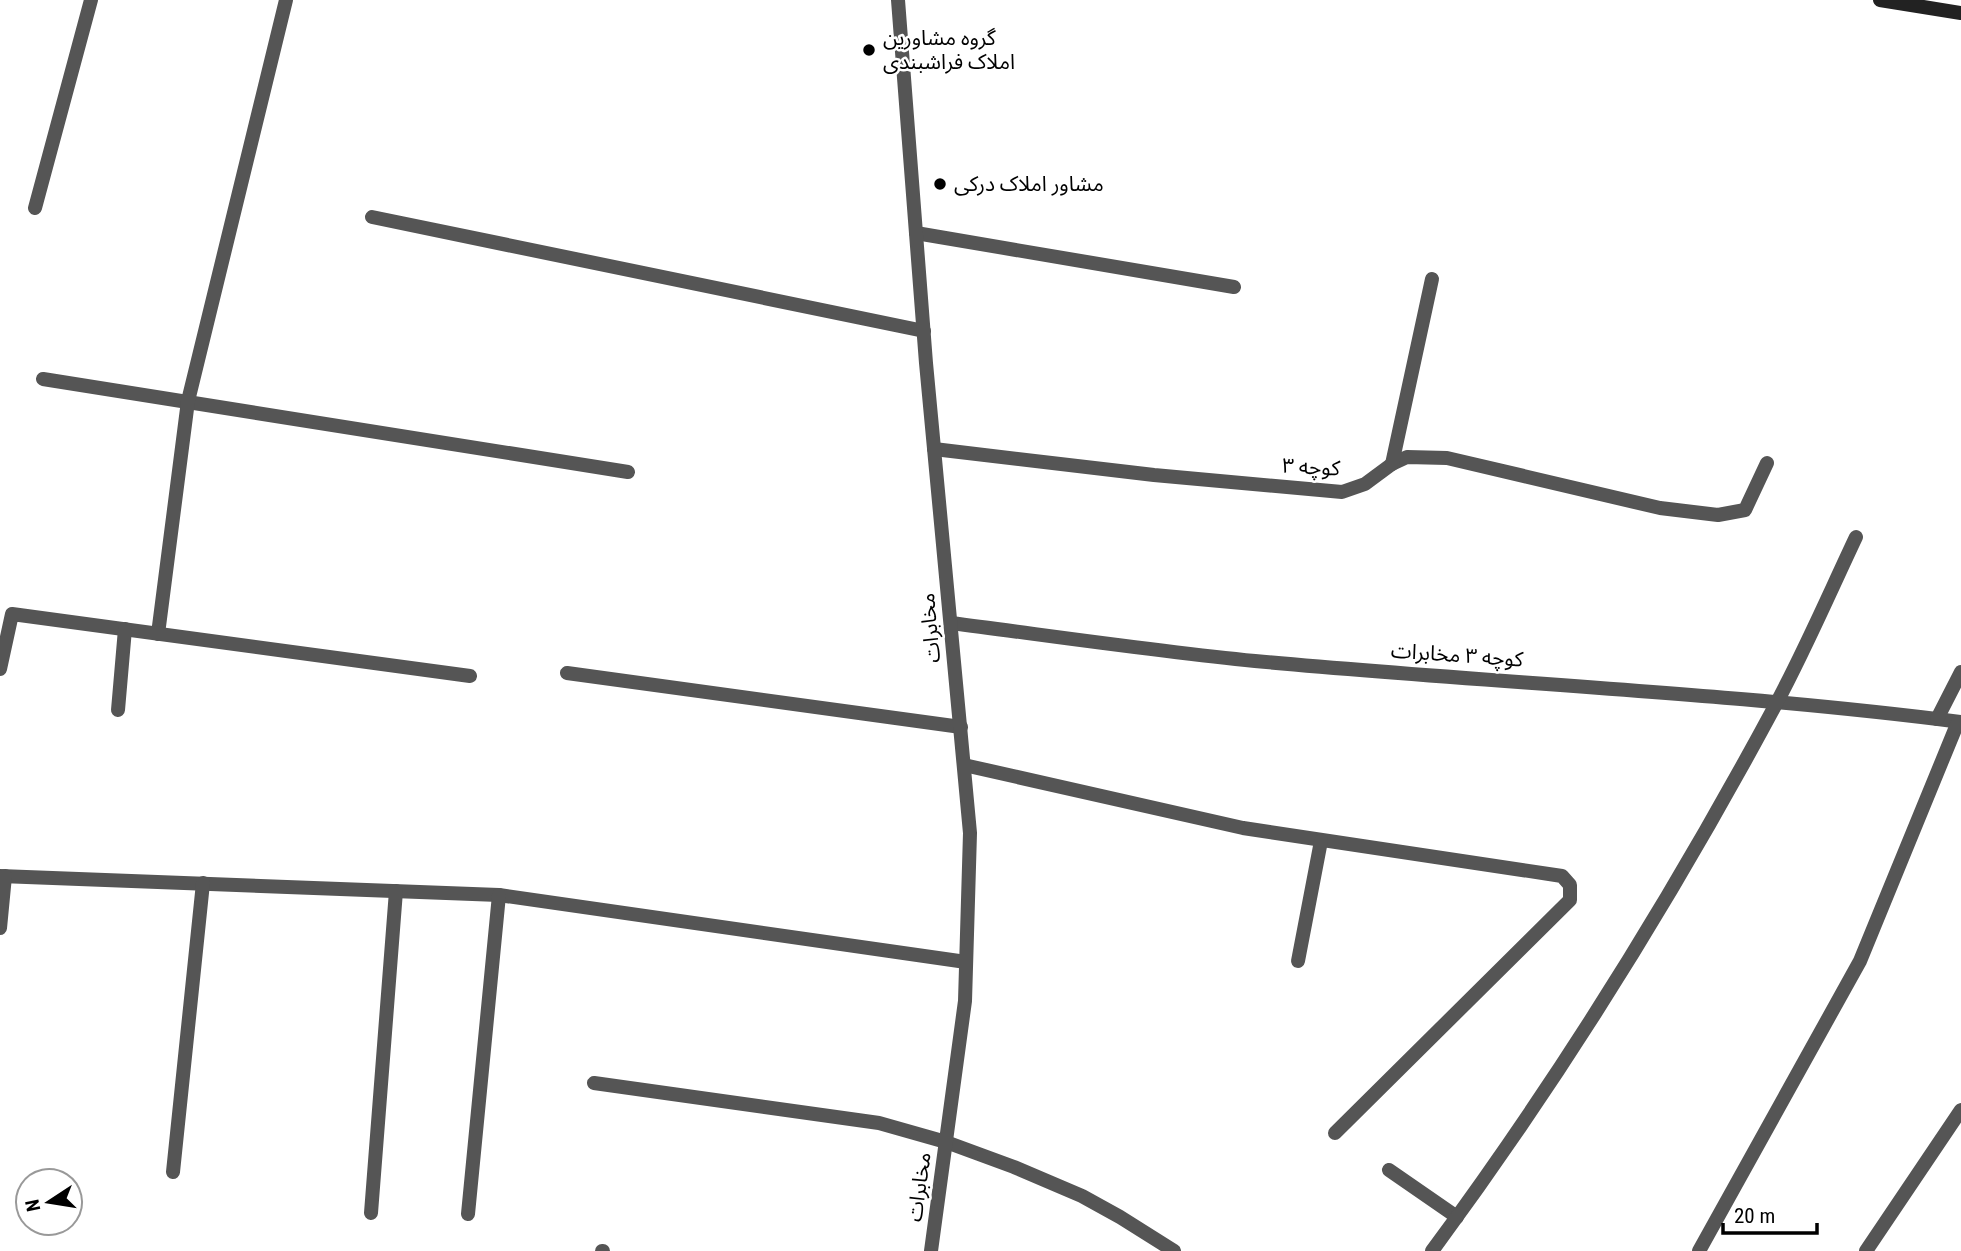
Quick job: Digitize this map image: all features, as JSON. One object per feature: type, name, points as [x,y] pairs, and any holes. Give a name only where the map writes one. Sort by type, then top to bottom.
[{"type":"main road","points":[[1880,0],[1961,13]]},
{"type":"street","points":[[36,208],[90,0]]},
{"type":"street","points":[[158,634],[188,401],[286,0]]},
{"type":"street","name":"مخابرات","points":[[898,0],[934,449],[970,834],[965,1001],[931,1251]]},
{"type":"street","points":[[372,217],[924,331]]},
{"type":"street","points":[[916,233],[1234,287]]},
{"type":"street","points":[[1392,464],[1432,279]]},
{"type":"street","points":[[43,379],[628,471]]},
{"type":"street","name":"کوچه ۳","points":[[934,449],[1154,475],[1342,492],[1365,484],[1392,464],[1407,457],[1447,458],[1660,508],[1718,515],[1745,510],[1767,463]]},
{"type":"street","points":[[1432,1251],[1527,1119],[1665,902],[1777,702],[1856,537]]},
{"type":"street","points":[[0,669],[12,614],[470,676]]},
{"type":"street","name":"کوچه ۳ مخابرات","points":[[951,623],[1255,660],[1881,711],[1960,722]]},
{"type":"street","points":[[118,710],[125,629]]},
{"type":"street","points":[[1937,719],[1961,672]]},
{"type":"street","points":[[567,673],[961,727]]},
{"type":"street","points":[[1699,1251],[1860,961],[1960,722]]},
{"type":"street","points":[[964,765],[1243,828],[1562,877],[1570,885],[1570,900],[1335,1133]]},
{"type":"street","points":[[1298,961],[1321,841]]},
{"type":"street","points":[[0,928],[3,876],[203,883],[499,895],[966,962]]},
{"type":"street","points":[[173,1172],[203,883]]},
{"type":"street","points":[[371,1213],[396,891]]},
{"type":"street","points":[[468,1214],[499,895]]},
{"type":"street","points":[[594,1083],[879,1123],[946,1142],[1082,1196],[1174,1251]]},
{"type":"street","points":[[1866,1251],[1961,1110]]},
{"type":"street","points":[[1390,1170],[1457,1217]]},
{"type":"place","name":"گروه مشاورین املاک فراشبندی","points":[[869,50]]},
{"type":"place","name":"مشاور املاک درکی","points":[[940,184]]}]
